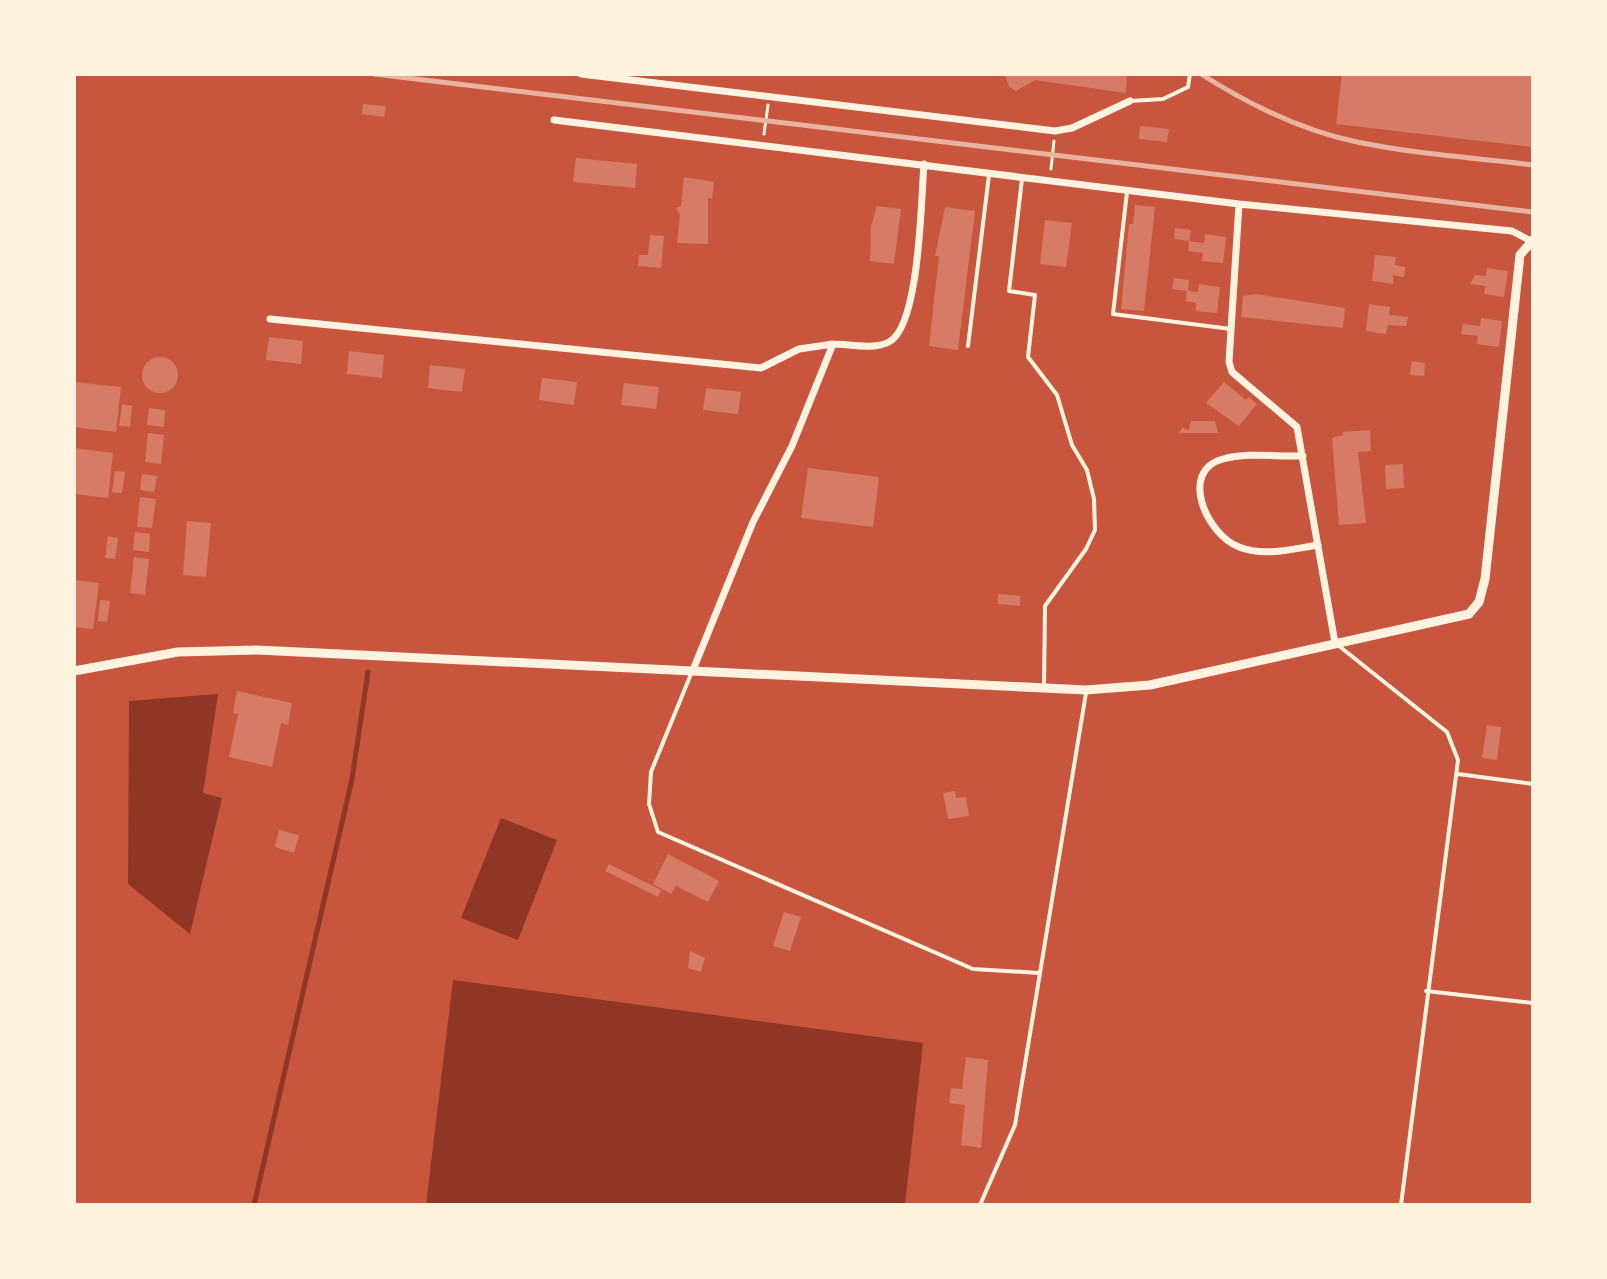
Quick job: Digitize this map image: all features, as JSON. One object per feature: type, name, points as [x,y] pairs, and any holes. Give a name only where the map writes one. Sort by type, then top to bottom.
[{"type":"street","points":[[581,74],[1055,131],[1072,128],[1130,101]]},
{"type":"street","points":[[74,671],[178,652],[257,650],[1086,690],[1150,685],[1469,614],[1479,602],[1485,579],[1520,255],[1531,240],[1512,231],[1239,204],[554,120]]},
{"type":"street","points":[[270,319],[761,368],[799,349],[833,344],[881,346],[901,331],[910,305],[924,164]]},
{"type":"street","points":[[1239,204],[1229,362],[1232,372],[1297,427],[1335,643]]},
{"type":"street","points":[[693,670],[753,522],[792,446],[833,344]]},
{"type":"street","points":[[1303,456],[1221,459],[1206,469],[1201,487],[1203,513],[1218,535],[1240,548],[1263,552],[1318,545]]},
{"type":"lane","points":[[1130,101],[1163,99],[1188,87],[1190,74]]},
{"type":"lane","points":[[968,346],[989,172]]},
{"type":"lane","points":[[1022,177],[1009,291],[1035,295],[1028,357],[1057,395],[1072,445],[1087,470],[1094,499],[1095,530],[1086,549],[1045,606],[1044,689]]},
{"type":"lane","points":[[1127,190],[1113,314],[1231,329]]},
{"type":"lane","points":[[1335,643],[1447,732],[1458,760],[1401,1205]]},
{"type":"lane","points":[[693,670],[651,772],[649,804],[658,832],[973,969],[1039,973]]},
{"type":"lane","points":[[980,1205],[1015,1125],[1086,690]]},
{"type":"lane","points":[[1458,774],[1533,784]]},
{"type":"lane","points":[[1426,991],[1533,1003]]},
{"type":"path","points":[[763,145],[769,96]]},
{"type":"path","points":[[1050,181],[1055,131]]},
{"type":"shaded area","points":[[218,694],[203,793],[222,798],[190,934],[128,884],[129,701]]},
{"type":"shaded area","points":[[501,818],[557,840],[518,940],[461,918]]},
{"type":"shaded area","points":[[453,980],[923,1043],[905,1205],[426,1205]]},
{"type":"building","points":[[997,74],[1127,74],[1126,93],[1035,80],[1016,91],[1009,87],[1006,77]]},
{"type":"building","points":[[1342,74],[1533,74],[1533,147],[1336,124]]},
{"type":"building","points":[[363,104],[386,106],[384,117],[362,114]]},
{"type":"building","points":[[1140,126],[1169,129],[1167,142],[1139,139]]},
{"type":"building","points":[[576,158],[637,164],[635,188],[573,182]]},
{"type":"building","points":[[684,177],[714,182],[712,199],[708,198],[708,244],[677,243],[680,215],[676,208],[681,206]]},
{"type":"building","points":[[1135,205],[1155,207],[1144,311],[1121,309],[1129,224],[1133,224]]},
{"type":"building","points":[[877,206],[901,209],[894,264],[870,261],[871,226]]},
{"type":"building","points":[[945,207],[975,211],[958,350],[929,346],[939,256],[935,256]]},
{"type":"building","points":[[1045,220],[1072,223],[1066,267],[1040,264]]},
{"type":"building","points":[[1175,228],[1191,230],[1189,241],[1174,239]]},
{"type":"building","points":[[1205,234],[1226,237],[1223,263],[1202,261],[1203,253],[1188,251],[1189,241],[1204,243]]},
{"type":"building","points":[[650,235],[664,236],[661,268],[638,266],[639,255],[648,255]]},
{"type":"building","points":[[1375,255],[1396,257],[1395,265],[1405,267],[1404,277],[1393,275],[1393,284],[1372,281]]},
{"type":"building","points":[[1487,268],[1508,271],[1504,297],[1484,294],[1485,286],[1470,284],[1475,275],[1486,276]]},
{"type":"building","points":[[1174,278],[1189,280],[1188,291],[1198,292],[1199,284],[1220,287],[1217,313],[1196,311],[1196,303],[1186,301],[1187,291],[1172,289]]},
{"type":"building","points":[[1256,294],[1345,308],[1343,328],[1241,317],[1243,296]]},
{"type":"building","points":[[1369,304],[1390,307],[1389,315],[1408,317],[1406,326],[1388,325],[1386,334],[1366,331]]},
{"type":"building","points":[[1481,318],[1502,321],[1499,347],[1477,344],[1478,336],[1461,334],[1463,324],[1480,326]]},
{"type":"building","points":[[269,337],[303,341],[301,364],[266,360]]},
{"type":"building","points":[[349,351],[384,355],[382,378],[347,374]]},
{"type":"building","points":[[160,357],[173,362],[178,375],[173,388],[160,393],[147,388],[142,375],[147,362]]},
{"type":"building","points":[[1412,361],[1425,363],[1424,376],[1410,375]]},
{"type":"building","points":[[430,365],[465,369],[462,392],[428,388]]},
{"type":"building","points":[[542,378],[577,382],[574,405],[539,400]]},
{"type":"building","points":[[74,382],[121,387],[116,432],[74,427]]},
{"type":"building","points":[[1224,382],[1246,400],[1249,397],[1257,404],[1239,426],[1206,403]]},
{"type":"building","points":[[624,383],[659,387],[656,409],[621,405]]},
{"type":"building","points":[[706,388],[741,392],[738,414],[703,410]]},
{"type":"building","points":[[122,404],[132,406],[130,427],[119,426]]},
{"type":"building","points":[[149,408],[165,410],[164,427],[147,425]]},
{"type":"building","points":[[1191,421],[1215,421],[1218,433],[1179,433],[1182,428],[1189,430]]},
{"type":"building","points":[[1370,430],[1371,451],[1358,452],[1366,523],[1339,525],[1332,438],[1343,435],[1343,432]]},
{"type":"building","points":[[148,433],[164,435],[161,464],[145,462]]},
{"type":"building","points":[[74,448],[113,453],[108,498],[74,494]]},
{"type":"building","points":[[1403,464],[1404,488],[1386,489],[1385,465]]},
{"type":"building","points":[[808,468],[879,477],[873,527],[801,518]]},
{"type":"building","points":[[115,471],[125,472],[122,493],[112,492]]},
{"type":"building","points":[[142,474],[157,476],[154,492],[140,490]]},
{"type":"building","points":[[140,497],[156,499],[152,528],[137,527]]},
{"type":"building","points":[[187,521],[211,523],[206,577],[183,575]]},
{"type":"building","points":[[135,532],[150,534],[149,552],[133,550]]},
{"type":"building","points":[[108,536],[118,538],[115,559],[105,558]]},
{"type":"building","points":[[134,557],[149,559],[145,595],[130,593]]},
{"type":"building","points":[[74,580],[99,583],[93,629],[74,627]]},
{"type":"building","points":[[998,594],[1020,596],[1020,606],[998,604]]},
{"type":"building","points":[[100,600],[110,601],[107,622],[98,621]]},
{"type":"building","points":[[237,691],[292,703],[288,725],[281,723],[272,767],[229,757],[238,714],[233,713]]},
{"type":"building","points":[[1487,725],[1501,727],[1497,760],[1482,758]]},
{"type":"building","points":[[955,791],[956,798],[966,797],[969,816],[948,819],[943,793]]},
{"type":"building","points":[[279,830],[299,835],[294,853],[275,847]]},
{"type":"building","points":[[668,854],[719,881],[708,902],[676,886],[671,894],[653,884]]},
{"type":"building","points":[[609,864],[661,890],[658,897],[605,871]]},
{"type":"building","points":[[784,912],[801,917],[790,951],[773,946]]},
{"type":"building","points":[[690,951],[705,958],[701,972],[688,968]]},
{"type":"building","points":[[966,1057],[988,1060],[981,1148],[961,1145],[965,1105],[949,1103],[951,1088],[962,1089]]},
{"type":"waterway","points":[[254,1205],[352,779],[368,672]]},
{"type":"railway","points":[[374,74],[1533,212]]},
{"type":"railway","points":[[1201,74],[1276,115],[1337,137],[1401,150],[1533,165]]}]
